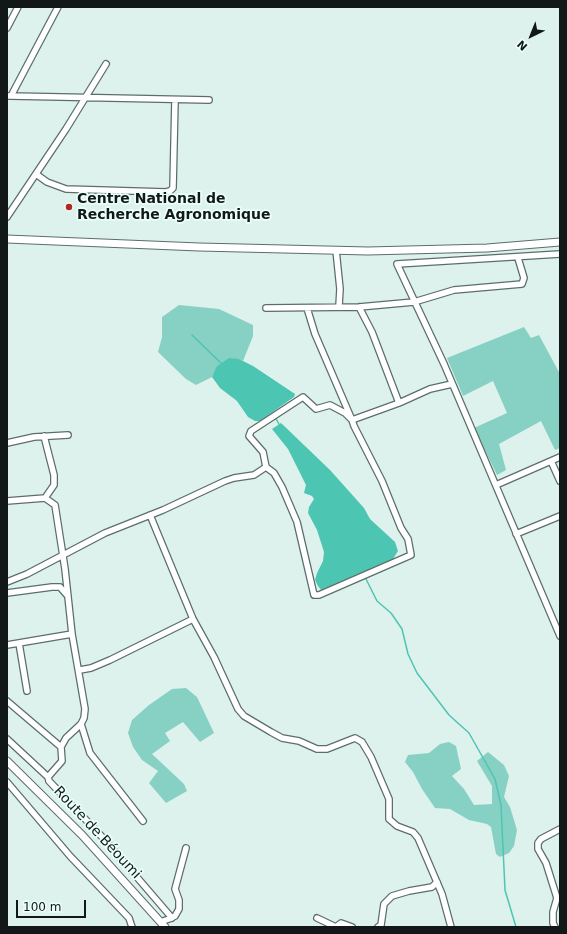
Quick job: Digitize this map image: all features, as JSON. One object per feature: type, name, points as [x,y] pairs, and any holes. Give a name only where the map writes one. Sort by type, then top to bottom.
[{"type":"main road","points":[[7,239],[199,247],[336,250],[479,248],[560,242]]},
{"type":"main road","name":"Route de Béoumi","points":[[7,761],[82,835],[163,924]]},
{"type":"street","points":[[7,28],[18,7]]},
{"type":"street","points":[[58,7],[9,96],[209,100]]},
{"type":"street","points":[[7,217],[106,64]]},
{"type":"street","points":[[36,174],[47,182],[66,189],[170,191],[173,188],[175,100]]},
{"type":"street","points":[[336,250],[340,289],[339,306]]},
{"type":"street","points":[[560,254],[518,258],[398,264],[496,485],[560,636]]},
{"type":"street","points":[[266,308],[339,306],[360,307],[414,302],[454,290],[522,284],[524,278],[518,258]]},
{"type":"street","points":[[360,307],[372,332],[399,404]]},
{"type":"street","points":[[308,308],[315,334],[352,420],[408,539],[411,555],[319,595],[314,595],[297,522],[274,472],[266,467],[263,452],[248,436],[251,431],[303,397],[316,409],[330,405],[345,412],[352,420]]},
{"type":"street","points":[[352,420],[399,404],[430,390],[452,384]]},
{"type":"street","points":[[7,444],[34,437],[68,435]]},
{"type":"street","points":[[44,436],[54,475],[54,485],[45,498]]},
{"type":"street","points":[[496,485],[560,457]]},
{"type":"street","points":[[551,461],[560,481]]},
{"type":"street","points":[[7,582],[28,574],[62,554],[105,533],[150,515],[230,479],[254,475],[266,467]]},
{"type":"street","points":[[7,501],[45,498],[55,505],[72,634],[80,670],[85,709],[84,718],[81,724],[66,738],[61,747],[62,761],[48,777]]},
{"type":"street","points":[[150,515],[193,619],[214,657],[238,709],[244,716],[282,738],[299,741],[317,749],[327,749],[355,738],[362,742],[371,757],[389,799],[389,819],[397,826],[413,832],[418,838],[437,882],[451,927]]},
{"type":"street","points":[[516,534],[560,516]]},
{"type":"street","points":[[7,593],[52,587],[60,588],[65,591],[68,597]]},
{"type":"street","points":[[80,670],[91,668],[110,660],[193,619]]},
{"type":"street","points":[[7,645],[72,634]]},
{"type":"street","points":[[19,643],[26,691]]},
{"type":"street","points":[[7,701],[61,747]]},
{"type":"street","points":[[81,724],[90,753],[144,821]]},
{"type":"street","points":[[7,739],[48,777],[49,781],[105,840],[172,918]]},
{"type":"street","points":[[7,782],[70,856],[129,918],[132,927]]},
{"type":"street","points":[[555,927],[553,923],[553,912],[557,898],[546,863],[538,849],[538,843],[541,839],[560,829]]},
{"type":"street","points":[[163,924],[172,918],[179,908],[179,900],[175,889],[186,848]]},
{"type":"street","points":[[378,927],[381,925],[384,904],[392,896],[432,887],[437,882]]},
{"type":"street","points":[[317,918],[336,927],[342,923],[352,927]]},
{"type":"shaded area","points":[[179,305],[219,309],[253,325],[253,336],[243,361],[239,359],[216,367],[212,377],[196,385],[186,379],[158,352],[162,337],[162,317]]},
{"type":"shaded area","points":[[524,327],[531,338],[539,335],[560,374],[560,448],[555,450],[541,421],[499,444],[506,470],[497,475],[474,428],[507,413],[493,381],[463,396],[447,358]]},
{"type":"shaded area","points":[[229,358],[239,359],[253,366],[295,394],[294,397],[260,421],[255,421],[248,417],[237,401],[220,388],[212,377],[216,367]]},
{"type":"shaded area","points":[[281,423],[330,470],[364,508],[370,519],[395,542],[398,551],[393,559],[321,590],[315,580],[323,561],[324,552],[317,530],[308,513],[309,507],[314,499],[312,496],[304,493],[306,485],[288,449],[272,429]]},
{"type":"shaded area","points":[[186,688],[197,697],[214,733],[200,742],[183,722],[165,733],[170,741],[152,754],[184,784],[187,791],[166,803],[149,783],[158,771],[142,760],[133,747],[128,733],[132,720],[149,705],[172,689]]},
{"type":"shaded area","points":[[449,742],[456,746],[461,769],[452,776],[464,789],[474,805],[492,804],[492,786],[477,761],[488,752],[504,765],[509,776],[504,797],[510,807],[517,830],[514,846],[509,853],[500,857],[496,854],[491,827],[487,824],[469,820],[450,809],[435,808],[413,772],[405,762],[408,755],[429,753],[440,744]]},
{"type":"waterway","points":[[192,335],[222,364]]},
{"type":"waterway","points":[[275,417],[280,426]]},
{"type":"waterway","points":[[366,579],[377,601],[391,613],[402,629],[408,654],[417,673],[449,715],[469,733],[495,779],[501,805],[505,890],[516,927]]},
{"type":"place","name":"Centre National de Recherche Agronomique","points":[[69,207]]}]
